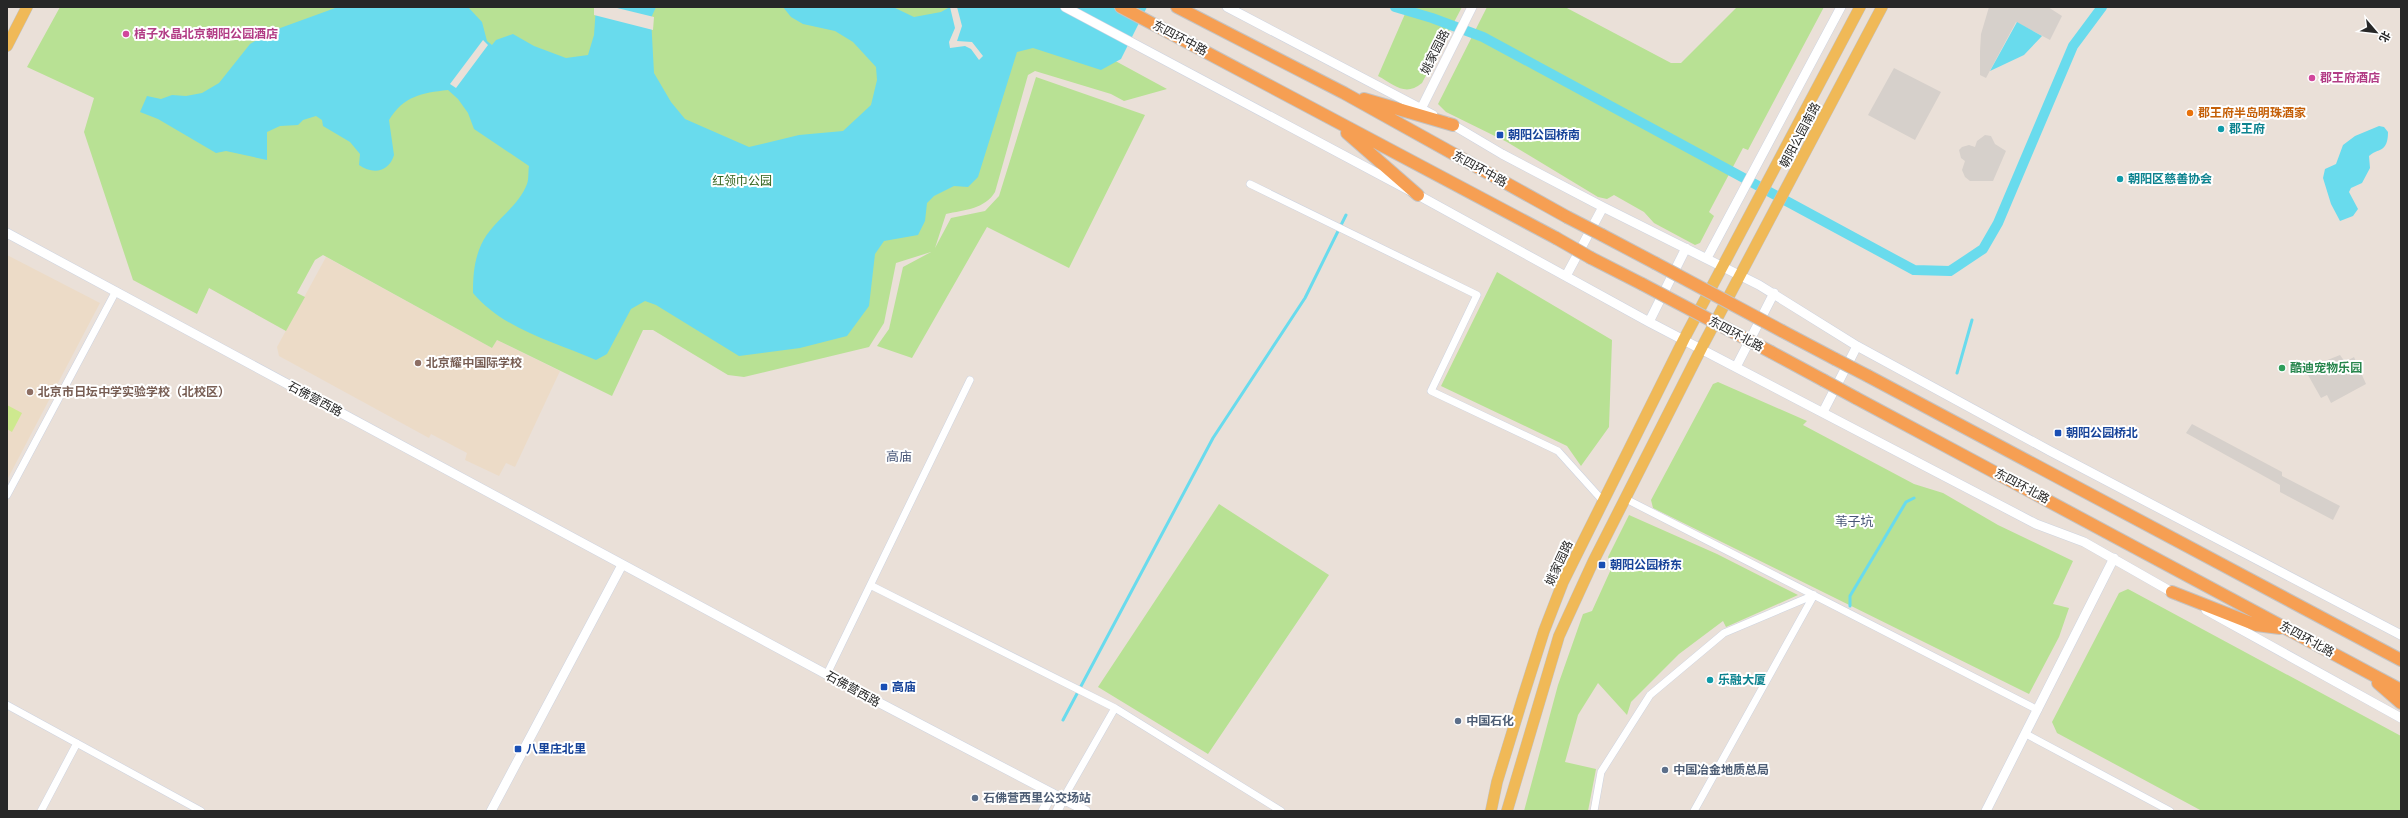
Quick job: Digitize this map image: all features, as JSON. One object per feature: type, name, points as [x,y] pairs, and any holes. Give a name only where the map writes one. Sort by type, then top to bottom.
[{"type":"highway","name":"东四环中路","points":[[1121,7],[1642,284]]},
{"type":"highway","name":"东四环中路","points":[[1177,7],[1344,93],[1567,218],[1602,235],[1782,331]]},
{"type":"highway","points":[[1344,93],[1453,125]]},
{"type":"highway","points":[[1331,119],[1418,195]]},
{"type":"highway","name":"东四环北路","points":[[1642,284],[2401,690]]},
{"type":"highway","name":"东四环北路","points":[[1782,331],[2401,660]]},
{"type":"highway","points":[[2172,592],[2256,625],[2287,628]]},
{"type":"highway","points":[[2387,652],[2401,656]]},
{"type":"highway","points":[[2362,669],[2401,703]]},
{"type":"main road","points":[[7,46],[27,7]]},
{"type":"main road","name":"朝阳公园南路","points":[[1684,338],[1860,7]]},
{"type":"main road","name":"朝阳公园南路","points":[[1702,347],[1882,7]]},
{"type":"main road","name":"姚家园路","points":[[1492,811],[1497,782],[1544,631],[1563,582],[1684,338]]},
{"type":"main road","points":[[1507,811],[1559,636],[1624,498],[1702,347]]},
{"type":"street","points":[[1065,7],[1418,195],[1649,322],[1684,338]]},
{"type":"street","name":"东四环中路","points":[[1227,7],[1453,125],[1502,154],[1603,207],[1740,275]]},
{"type":"street","name":"姚家园路","points":[[1421,109],[1472,7]]},
{"type":"street","name":"朝阳公园南路","points":[[1707,258],[1841,7]]},
{"type":"street","points":[[1250,184],[1477,295],[1431,390],[1558,450],[1603,501]]},
{"type":"street","points":[[1566,276],[1603,207]]},
{"type":"street","name":"石佛营西路","points":[[7,233],[622,565],[1086,811]]},
{"type":"street","points":[[1649,322],[1686,248]]},
{"type":"street","points":[[1740,275],[1774,294],[1857,346],[2050,450],[2401,635]]},
{"type":"street","points":[[7,495],[116,291]]},
{"type":"street","points":[[1736,367],[1774,294]]},
{"type":"street","name":"东四环北路","points":[[1684,338],[1736,367],[2036,524],[2084,542],[2401,718]]},
{"type":"street","points":[[1823,412],[1857,346]]},
{"type":"street","points":[[827,674],[872,586],[970,380]]},
{"type":"street","points":[[1624,498],[2038,710]]},
{"type":"street","points":[[1986,811],[2114,558]]},
{"type":"street","points":[[492,811],[622,565]]},
{"type":"street","points":[[872,586],[1115,708],[1281,811]]},
{"type":"street","points":[[1594,811],[1602,772],[1650,695],[1724,633],[1814,596]]},
{"type":"street","points":[[1694,811],[1814,596]]},
{"type":"street","points":[[7,705],[201,811]]},
{"type":"street","points":[[1057,811],[1115,708]]},
{"type":"street","points":[[2026,734],[2170,811]]},
{"type":"street","points":[[41,811],[77,743]]},
{"type":"street","points":[[1043,811],[1052,793]]},
{"type":"shaded area","points":[[1989,7],[2048,7],[2062,16],[2050,40],[2016,22],[1986,78],[1980,75],[1980,51],[1981,34]]},
{"type":"shaded area","points":[[1894,68],[1941,92],[1915,140],[1868,115]]},
{"type":"shaded area","points":[[1985,135],[1991,136],[1995,144],[2006,151],[1993,181],[1970,181],[1965,177],[1962,170],[1965,161],[1961,158],[1959,150],[1962,147],[1969,145],[1975,147],[1977,141]]},
{"type":"shaded area","name":"北京市日坛中学实验学校（北校区）","points":[[7,255],[100,303],[7,480]]},
{"type":"shaded area","name":"北京耀中国际学校","points":[[326,257],[492,348],[497,340],[560,371],[515,467],[506,463],[499,476],[465,460],[467,453],[431,434],[429,438],[279,356],[277,347]]},
{"type":"shaded area","points":[[2340,355],[2345,362],[2354,357],[2366,384],[2331,403],[2327,395],[2321,398],[2300,361],[2325,361]]},
{"type":"shaded area","points":[[2192,424],[2282,472],[2282,476],[2340,506],[2333,520],[2280,492],[2280,485],[2186,433]]},
{"type":"green space","name":"红领巾公园","points":[[60,7],[1016,7],[1167,89],[1124,101],[1111,94],[1035,71],[1028,75],[995,192],[986,202],[974,208],[946,214],[935,248],[951,218],[985,211],[999,196],[1036,77],[1145,115],[1069,268],[987,227],[912,358],[877,346],[889,329],[903,267],[931,252],[896,263],[884,323],[869,347],[744,377],[728,375],[653,330],[643,330],[612,396],[497,340],[492,348],[323,255],[315,260],[297,293],[305,297],[286,331],[209,288],[197,314],[133,280],[84,132],[94,98],[27,67]]},
{"type":"green space","points":[[1408,7],[1462,7],[1422,83],[1416,87],[1405,89],[1395,86],[1378,76]]},
{"type":"green space","points":[[1487,7],[1565,7],[1671,63],[1681,63],[1737,7],[1824,7],[1748,150],[1743,148],[1709,212],[1714,216],[1700,243],[1695,245],[1654,223],[1644,212],[1614,195],[1607,199],[1598,197],[1507,142],[1446,112],[1438,104]]},
{"type":"green space","points":[[1497,272],[1612,340],[1609,427],[1581,466],[1567,446],[1441,386]]},
{"type":"green space","points":[[1718,382],[1807,421],[1803,425],[1914,484],[1943,493],[1998,525],[2073,561],[2053,604],[2069,608],[2059,637],[2029,694],[1653,508],[1651,500],[1713,384]]},
{"type":"green space","points":[[7,405],[22,413],[12,432],[7,429]]},
{"type":"green space","points":[[1219,504],[1329,575],[1208,754],[1098,687]]},
{"type":"green space","points":[[1629,515],[1717,554],[1798,595],[1726,627],[1723,621],[1679,654],[1631,702],[1627,715],[1598,683],[1578,715],[1565,762],[1596,769],[1588,811],[1524,811],[1558,685],[1583,614],[1592,611],[1612,567],[1608,557]]},
{"type":"green space","points":[[2128,589],[2401,736],[2401,811],[2202,811],[2057,733],[2052,722],[2119,593]]},
{"type":"water","points":[[338,7],[468,7],[482,22],[487,41],[492,45],[496,40],[513,34],[534,46],[566,58],[588,55],[594,35],[596,7],[656,7],[651,18],[654,73],[671,102],[685,119],[749,147],[799,135],[843,131],[871,105],[877,80],[876,67],[853,42],[835,31],[803,24],[791,17],[783,7],[893,7],[914,17],[941,12],[950,7],[1147,7],[1121,59],[1101,70],[1033,48],[1017,52],[978,177],[968,187],[954,186],[934,196],[927,203],[925,221],[918,235],[884,241],[875,254],[869,306],[847,336],[800,348],[739,356],[656,305],[645,301],[631,309],[607,354],[596,360],[514,325],[499,316],[473,293],[474,269],[481,245],[486,236],[523,193],[528,182],[529,166],[474,129],[468,113],[458,99],[448,90],[421,94],[407,101],[395,112],[389,120],[394,155],[392,161],[384,168],[375,171],[359,165],[360,154],[350,142],[323,126],[322,120],[316,116],[303,120],[298,125],[280,126],[267,132],[267,160],[226,151],[216,153],[158,119],[140,112],[147,96],[161,99],[172,95],[186,96],[202,93],[219,83],[250,44],[272,31]]},
{"type":"water","points":[[2017,22],[2042,36],[2024,55],[1990,71]]},
{"type":"water","points":[[2379,126],[2384,127],[2388,132],[2388,139],[2382,149],[2369,156],[2370,168],[2362,183],[2351,188],[2349,192],[2358,209],[2353,216],[2340,221],[2331,204],[2323,178],[2325,169],[2336,164],[2343,145],[2355,136]]},
{"type":"pier","points":[[594,7],[613,7],[654,17],[653,30],[594,15]]},
{"type":"pier","points":[[950,7],[957,7],[962,26],[957,41],[972,42],[983,56],[979,60],[971,49],[965,46],[950,48],[949,42],[955,28]]},
{"type":"pier","points":[[483,40],[488,45],[456,88],[450,84]]},
{"type":"waterway","points":[[1395,7],[1432,18],[1483,37],[1914,270],[1950,271],[1983,249],[1998,223],[2073,46],[2102,7]]},
{"type":"waterway","points":[[1063,720],[1213,438],[1305,298],[1346,215]]},
{"type":"waterway","points":[[1957,373],[1972,320]]},
{"type":"waterway","points":[[1850,606],[1850,596],[1906,502],[1914,498]]},
{"type":"place","name":"桔子水晶北京朝阳公园酒店","points":[[126,34]]},
{"type":"place","name":"郡王府酒店","points":[[2312,78]]},
{"type":"place","name":"郡王府半岛明珠酒家","points":[[2190,113]]},
{"type":"place","name":"郡王府","points":[[2221,129]]},
{"type":"place","name":"朝阳公园桥南","points":[[1500,135]]},
{"type":"place","name":"朝阳区慈善协会","points":[[2120,179]]},
{"type":"place","name":"北京耀中国际学校","points":[[418,363]]},
{"type":"place","name":"酷迪宠物乐园","points":[[2282,368]]},
{"type":"place","name":"北京市日坛中学实验学校（北校区）","points":[[30,392]]},
{"type":"place","name":"朝阳公园桥北","points":[[2058,433]]},
{"type":"place","name":"朝阳公园桥东","points":[[1602,565]]},
{"type":"place","name":"乐融大厦","points":[[1710,680]]},
{"type":"place","name":"高庙","points":[[884,687]]},
{"type":"place","name":"中国石化","points":[[1458,721]]},
{"type":"place","name":"八里庄北里","points":[[518,749]]},
{"type":"place","name":"中国冶金地质总局","points":[[1665,770]]},
{"type":"place","name":"石佛营西里公交场站","points":[[975,798]]},
{"type":"district","name":"高庙","points":[[899,456]]},
{"type":"district","name":"苇子坑","points":[[1854,521]]}]
